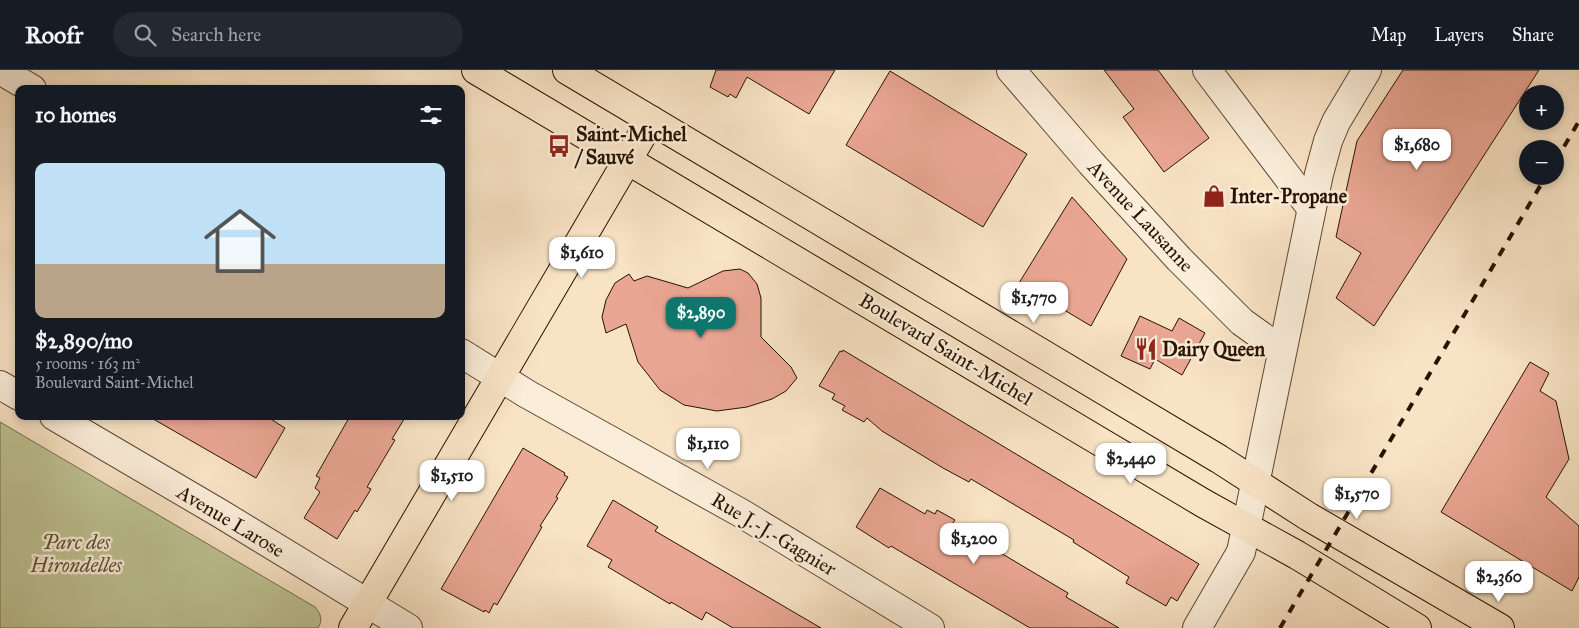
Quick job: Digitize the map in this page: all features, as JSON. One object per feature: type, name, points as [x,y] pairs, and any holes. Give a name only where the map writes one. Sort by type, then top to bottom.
[{"type":"main road","name":"Boulevard Saint-Michel","points":[[476,70],[1203,503],[1246,526],[1417,628]]},
{"type":"main road","points":[[567,70],[1060,364],[1309,517],[1500,628]]},
{"type":"main road","points":[[353,628],[651,120]]},
{"type":"street","points":[[0,70],[25,85]]},
{"type":"street","name":"Avenue Lausanne","points":[[1011,70],[1091,163],[1179,259],[1242,322],[1281,350]]},
{"type":"street","points":[[1207,70],[1312,208]]},
{"type":"street","points":[[1197,628],[1241,552],[1281,350],[1328,141],[1336,122],[1368,70]]},
{"type":"street","name":"Rue J.-J.-Gagnier","points":[[465,356],[500,378],[741,513],[930,628]]},
{"type":"street","points":[[0,385],[15,394]]},
{"type":"street","name":"Avenue Larose","points":[[61,420],[221,514],[408,628]]},
{"type":"green space","name":"Parc des Hirondelles","points":[[0,422],[315,607],[321,617],[318,628],[0,628]]},
{"type":"building","points":[[716,70],[835,70],[809,114],[747,77],[736,98],[730,94],[728,97],[710,87]]},
{"type":"building","points":[[1104,70],[1158,70],[1209,138],[1164,172],[1123,117],[1134,109]]},
{"type":"building","points":[[1403,70],[1539,70],[1529,85],[1519,85],[1519,101],[1374,326],[1336,298],[1361,253],[1336,237],[1357,141]]},
{"type":"building","points":[[890,71],[1027,154],[983,227],[846,145]]},
{"type":"building","points":[[1072,197],[1127,259],[1091,326],[1019,283]]},
{"type":"building","points":[[740,269],[748,273],[757,284],[761,298],[761,337],[791,367],[797,378],[786,391],[772,399],[747,407],[717,411],[684,405],[660,390],[638,362],[626,324],[606,333],[602,317],[606,300],[615,283],[629,274],[634,281],[647,276],[688,288],[723,271]]},
{"type":"building","points":[[1140,316],[1172,331],[1179,318],[1205,333],[1182,375],[1155,359],[1150,369],[1121,356]]},
{"type":"building","points":[[843,350],[1199,564],[1177,601],[1171,597],[1166,606],[1126,583],[1129,577],[1073,542],[1074,540],[971,479],[969,482],[943,468],[882,431],[867,418],[864,422],[842,410],[845,406],[832,399],[835,394],[819,386],[840,351],[842,352]]},
{"type":"building","points":[[1530,362],[1549,373],[1540,391],[1556,401],[1569,459],[1546,497],[1579,526],[1579,577],[1572,591],[1441,512]]},
{"type":"building","points":[[155,420],[272,420],[285,428],[256,478]]},
{"type":"building","points":[[348,420],[404,420],[392,439],[395,440],[367,487],[371,489],[337,539],[304,518],[320,492],[315,488],[320,478],[316,476]]},
{"type":"building","points":[[523,448],[565,473],[564,475],[568,477],[556,497],[558,498],[540,526],[542,527],[497,605],[494,603],[489,613],[485,610],[484,612],[441,589]]},
{"type":"building","points":[[880,488],[925,514],[927,510],[935,514],[937,510],[955,520],[952,524],[1068,593],[1066,597],[1119,628],[1030,628],[891,546],[889,548],[856,527]]},
{"type":"building","points":[[613,500],[658,527],[655,531],[821,628],[733,628],[706,612],[702,620],[671,602],[670,604],[608,567],[612,560],[587,546]]},
{"type":"railway","points":[[1564,147],[1579,121]]},
{"type":"railway","points":[[1280,628],[1541,185]]},
{"type":"place","name":"Saint-Michel / Sauvé","points":[[559,146]]},
{"type":"place","name":"Inter-Propane","points":[[1214,196]]},
{"type":"place","name":"Dairy Queen","points":[[1146,349]]}]
